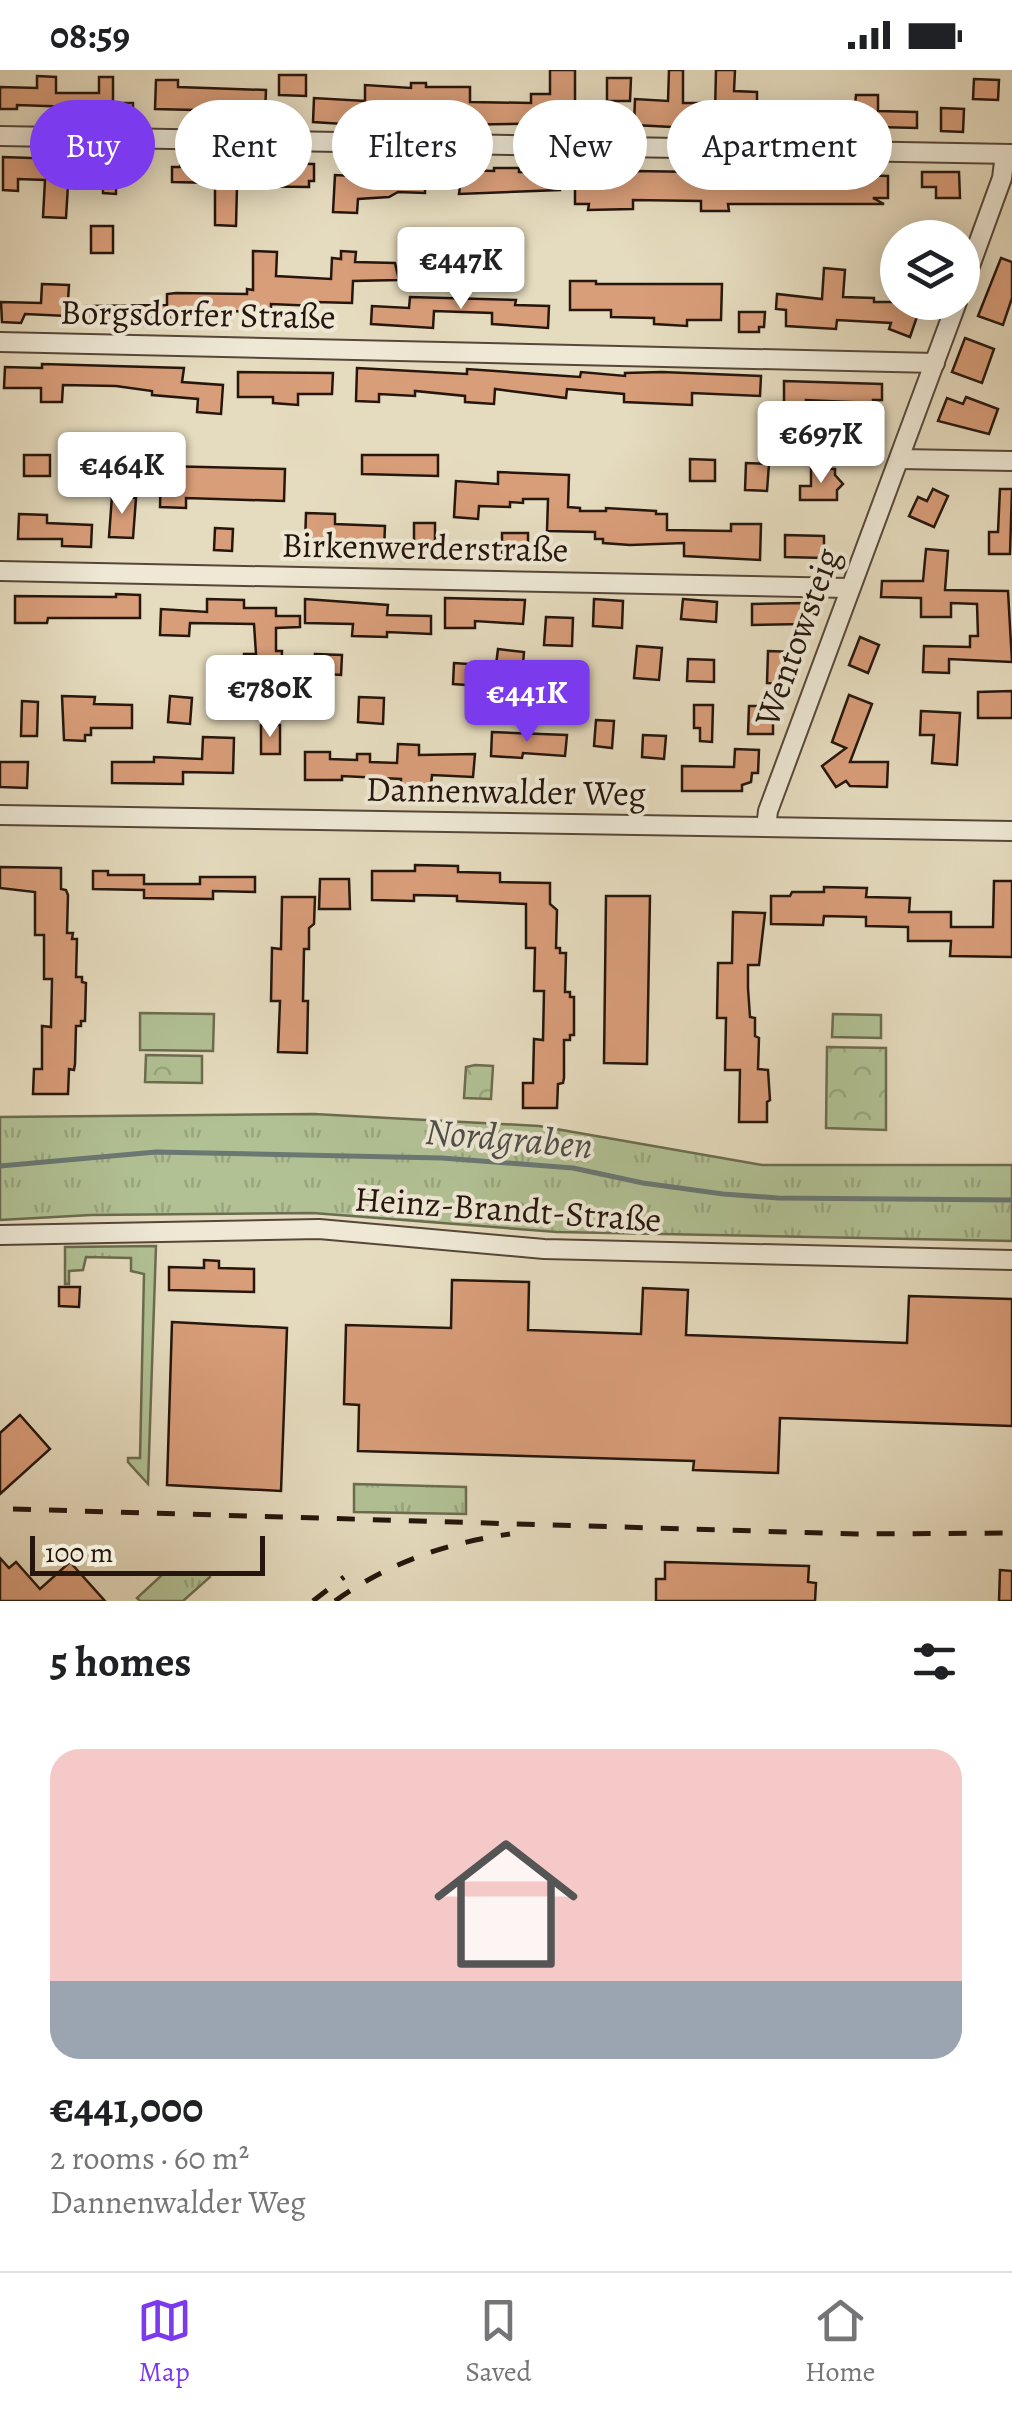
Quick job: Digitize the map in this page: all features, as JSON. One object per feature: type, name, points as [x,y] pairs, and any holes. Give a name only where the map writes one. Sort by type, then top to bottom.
[{"type":"street","points":[[0,136],[1009,154],[980,238]]},
{"type":"street","name":"Wentowsteig","points":[[766,827],[768,811],[848,588],[951,320]]},
{"type":"street","name":"Borgsdorfer Straße","points":[[0,342],[935,363]]},
{"type":"street","points":[[900,459],[1012,461]]},
{"type":"street","name":"Birkenwerderstraße","points":[[0,571],[848,588]]},
{"type":"street","name":"Dannenwalder Weg","points":[[0,816],[1012,831]]},
{"type":"street","name":"Heinz-Brandt-Straße","points":[[0,1234],[319,1230],[544,1250],[1012,1260]]},
{"type":"green space","points":[[140,1013],[214,1014],[213,1051],[140,1050]]},
{"type":"green space","points":[[833,1014],[881,1015],[881,1038],[832,1037]]},
{"type":"green space","points":[[827,1047],[886,1048],[886,1130],[826,1128]]},
{"type":"green space","points":[[146,1055],[202,1056],[202,1083],[145,1082]]},
{"type":"green space","points":[[493,1066],[491,1099],[464,1098],[466,1067]]},
{"type":"green space","points":[[314,1114],[539,1126],[762,1165],[1012,1165],[1012,1241],[557,1232],[313,1213],[0,1220],[0,1117]]},
{"type":"green space","points":[[156,1246],[148,1484],[128,1462],[128,1458],[140,1458],[144,1274],[131,1271],[131,1258],[86,1257],[83,1270],[69,1271],[69,1284],[65,1284],[65,1247]]},
{"type":"green space","points":[[354,1484],[466,1487],[466,1514],[354,1512]]},
{"type":"green space","points":[[164,1573],[210,1577],[183,1601],[140,1601],[137,1598]]},
{"type":"building","points":[[550,70],[575,70],[575,100],[531,100],[531,94],[550,94]]},
{"type":"building","points":[[669,70],[683,70],[683,100],[668,100]]},
{"type":"building","points":[[716,70],[735,70],[734,91],[757,92],[757,100],[715,100]]},
{"type":"building","points":[[279,75],[306,75],[306,96],[279,95]]},
{"type":"building","points":[[37,76],[56,77],[56,93],[99,93],[99,77],[113,77],[113,100],[30,100],[30,105],[0,109],[0,87],[37,88]]},
{"type":"building","points":[[607,78],[631,78],[630,100],[607,100]]},
{"type":"building","points":[[974,79],[999,80],[998,100],[973,99]]},
{"type":"building","points":[[156,80],[178,80],[178,87],[266,90],[266,100],[175,100],[175,110],[155,109]]},
{"type":"building","points":[[411,83],[426,83],[426,87],[470,87],[470,100],[365,100],[365,85],[411,88]]},
{"type":"building","points":[[856,95],[878,95],[878,100],[856,100]]},
{"type":"building","points":[[314,98],[348,100],[332,100],[332,123],[313,122]]},
{"type":"building","points":[[635,99],[667,101],[667,127],[647,126],[647,100]]},
{"type":"building","points":[[493,102],[513,103],[513,124],[493,124]]},
{"type":"building","points":[[941,108],[964,109],[963,132],[941,131]]},
{"type":"building","points":[[892,111],[917,112],[917,128],[892,127]]},
{"type":"building","points":[[3,157],[30,158],[30,179],[18,179],[18,191],[3,190]]},
{"type":"building","points":[[513,168],[513,190],[560,190],[459,194],[460,190],[493,190],[494,171]]},
{"type":"building","points":[[647,171],[667,172],[667,190],[888,190],[888,198],[873,198],[884,204],[728,204],[729,211],[701,211],[701,201],[633,200],[633,209],[588,210],[589,204],[575,204],[575,190],[647,190]]},
{"type":"building","points":[[922,172],[959,172],[960,198],[936,198],[936,187],[922,187]]},
{"type":"building","points":[[44,190],[68,190],[66,218],[43,217]]},
{"type":"building","points":[[215,190],[237,190],[236,226],[215,225]]},
{"type":"building","points":[[334,190],[425,190],[358,199],[357,213],[333,212]]},
{"type":"building","points":[[91,226],[113,226],[113,253],[91,253]]},
{"type":"building","points":[[253,251],[277,252],[276,276],[331,279],[332,258],[341,259],[341,251],[356,252],[355,262],[395,263],[399,280],[353,281],[352,303],[271,304],[271,313],[232,311],[217,319],[212,314],[153,317],[149,325],[87,324],[87,306],[167,305],[167,294],[176,293],[247,294],[247,289],[253,290]]},
{"type":"building","points":[[493,254],[520,254],[519,276],[492,275]]},
{"type":"building","points":[[1001,258],[1012,262],[1012,298],[1003,325],[980,317]]},
{"type":"building","points":[[824,268],[845,270],[843,297],[874,298],[874,302],[880,302],[880,320],[916,320],[910,337],[889,329],[891,323],[837,320],[836,329],[786,326],[786,310],[776,309],[777,294],[822,299]]},
{"type":"building","points":[[570,281],[722,284],[721,320],[687,320],[687,326],[654,324],[654,318],[611,317],[611,310],[570,310]]},
{"type":"building","points":[[42,284],[69,285],[67,316],[25,314],[21,323],[2,322],[1,302],[41,303]]},
{"type":"building","points":[[410,297],[516,300],[515,305],[549,306],[548,328],[492,324],[492,313],[434,311],[433,328],[371,324],[372,306],[409,308]]},
{"type":"building","points":[[739,312],[765,312],[764,327],[759,327],[759,332],[739,332]]},
{"type":"building","points":[[965,338],[994,349],[982,383],[952,372]]},
{"type":"building","points":[[42,364],[184,368],[182,382],[223,385],[221,414],[197,412],[198,399],[152,395],[152,391],[116,386],[63,385],[62,402],[41,402],[41,388],[4,388],[5,367],[42,368]]},
{"type":"building","points":[[357,368],[467,374],[467,369],[580,377],[581,372],[625,376],[662,372],[761,376],[760,396],[692,393],[692,405],[624,402],[624,394],[567,389],[566,398],[495,389],[494,404],[465,402],[465,396],[415,391],[415,396],[379,394],[379,402],[356,401]]},
{"type":"building","points":[[238,372],[333,373],[332,394],[298,394],[298,405],[273,403],[273,397],[238,397]]},
{"type":"building","points":[[784,381],[882,384],[882,400],[806,400],[805,415],[784,414]]},
{"type":"building","points":[[966,397],[998,409],[989,434],[938,421],[947,398],[963,404]]},
{"type":"building","points":[[24,455],[50,455],[50,476],[24,476]]},
{"type":"building","points":[[362,455],[438,455],[438,476],[362,474]]},
{"type":"building","points":[[690,459],[715,460],[715,481],[690,481]]},
{"type":"building","points":[[746,463],[769,464],[767,491],[745,490]]},
{"type":"building","points":[[161,466],[285,469],[284,501],[186,498],[186,508],[160,507]]},
{"type":"building","points":[[811,468],[835,469],[843,484],[837,490],[837,500],[800,500],[800,486],[811,486]]},
{"type":"building","points":[[498,472],[569,475],[568,507],[580,511],[656,511],[667,514],[667,530],[731,531],[731,524],[761,524],[760,560],[684,556],[684,543],[603,543],[603,539],[595,539],[595,532],[547,531],[548,499],[523,499],[523,503],[510,502],[510,507],[479,506],[478,519],[454,517],[456,481],[498,484]]},
{"type":"building","points":[[933,489],[948,496],[934,527],[909,516],[918,497],[927,501]]},
{"type":"building","points":[[1000,489],[1012,489],[1010,554],[989,554],[989,532],[998,532]]},
{"type":"building","points":[[112,496],[136,498],[133,538],[109,537]]},
{"type":"building","points":[[306,513],[335,514],[335,524],[385,526],[384,550],[305,544]]},
{"type":"building","points":[[19,514],[47,515],[47,523],[92,525],[91,547],[62,546],[62,539],[18,539]]},
{"type":"building","points":[[414,523],[435,523],[435,552],[414,552]]},
{"type":"building","points":[[215,528],[233,529],[232,551],[214,550]]},
{"type":"building","points":[[502,533],[528,533],[528,555],[502,555]]},
{"type":"building","points":[[785,535],[824,536],[824,558],[785,557]]},
{"type":"building","points":[[926,549],[948,551],[945,590],[1008,591],[1012,662],[949,659],[949,673],[923,672],[924,646],[970,647],[970,636],[978,636],[977,604],[951,603],[951,617],[921,617],[921,598],[881,597],[882,581],[923,581]]},
{"type":"building","points":[[140,595],[140,618],[48,618],[47,623],[15,623],[15,596]]},
{"type":"building","points":[[445,598],[525,600],[523,624],[475,621],[475,628],[445,628]]},
{"type":"building","points":[[207,599],[244,600],[244,608],[276,608],[276,616],[300,616],[300,627],[276,628],[276,651],[282,651],[281,672],[244,672],[244,654],[256,654],[254,624],[190,623],[189,636],[160,635],[161,609],[207,612]]},
{"type":"building","points":[[305,599],[388,605],[387,615],[431,616],[431,634],[387,632],[387,637],[352,636],[353,624],[305,623]]},
{"type":"building","points":[[594,599],[623,601],[622,628],[593,626]]},
{"type":"building","points":[[683,599],[717,602],[716,622],[681,619]]},
{"type":"building","points":[[804,603],[804,624],[752,625],[752,604]]},
{"type":"building","points":[[546,617],[573,618],[572,646],[544,645]]},
{"type":"building","points":[[860,637],[879,645],[868,673],[849,665]]},
{"type":"building","points":[[637,646],[662,648],[659,680],[634,678]]},
{"type":"building","points":[[498,649],[524,652],[522,675],[495,673]]},
{"type":"building","points":[[768,651],[796,652],[795,684],[767,683]]},
{"type":"building","points":[[315,654],[342,655],[341,675],[314,673]]},
{"type":"building","points":[[688,659],[714,660],[714,682],[687,681]]},
{"type":"building","points":[[214,661],[236,661],[235,685],[214,684]]},
{"type":"building","points":[[454,663],[482,665],[481,686],[453,684]]},
{"type":"building","points":[[1012,691],[1012,718],[978,718],[978,692]]},
{"type":"building","points":[[849,695],[872,704],[850,762],[888,762],[887,787],[850,786],[846,781],[836,787],[822,766],[846,748],[832,742]]},
{"type":"building","points":[[62,696],[95,697],[94,704],[132,705],[132,728],[91,728],[85,741],[64,740]]},
{"type":"building","points":[[170,696],[192,698],[190,724],[168,722]]},
{"type":"building","points":[[359,697],[384,698],[383,724],[358,722]]},
{"type":"building","points":[[22,701],[38,702],[37,736],[21,736]]},
{"type":"building","points":[[694,705],[713,705],[712,742],[700,741],[700,728],[694,728]]},
{"type":"building","points":[[749,706],[773,706],[773,734],[748,734]]},
{"type":"building","points":[[921,711],[960,713],[957,765],[932,763],[934,735],[920,735]]},
{"type":"building","points":[[596,720],[614,721],[612,748],[594,746]]},
{"type":"building","points":[[261,725],[280,725],[280,754],[261,754]]},
{"type":"building","points":[[492,732],[567,735],[565,756],[491,756]]},
{"type":"building","points":[[643,735],[666,736],[664,759],[642,757]]},
{"type":"building","points":[[203,737],[234,738],[233,773],[183,772],[183,784],[112,783],[112,762],[154,762],[154,757],[202,759]]},
{"type":"building","points":[[398,744],[419,745],[419,755],[475,754],[473,777],[432,775],[431,785],[342,776],[342,780],[305,780],[305,752],[330,752],[330,759],[357,760],[357,754],[370,754],[370,762],[397,763]]},
{"type":"building","points":[[735,749],[759,750],[758,773],[752,773],[751,782],[742,785],[742,791],[682,791],[682,766],[734,767]]},
{"type":"building","points":[[0,762],[28,762],[27,788],[0,787]]},
{"type":"building","points":[[415,865],[458,866],[458,872],[500,873],[500,882],[550,883],[550,904],[557,910],[556,948],[566,953],[565,992],[574,997],[574,1035],[564,1040],[564,1078],[558,1084],[557,1108],[523,1108],[523,1083],[533,1083],[534,1039],[543,1040],[544,991],[534,991],[535,948],[526,948],[526,904],[457,901],[457,896],[414,895],[414,901],[372,900],[372,871],[415,871]]},
{"type":"building","points":[[0,867],[61,868],[61,889],[68,895],[67,933],[73,933],[72,939],[77,939],[76,977],[82,977],[86,983],[85,1021],[76,1026],[75,1064],[74,1070],[69,1069],[68,1094],[33,1094],[34,1069],[42,1069],[42,1026],[51,1027],[52,979],[44,979],[44,935],[35,935],[35,892],[0,888]]},
{"type":"building","points":[[93,871],[144,875],[144,884],[200,884],[200,877],[255,877],[255,892],[213,891],[213,899],[144,898],[144,890],[93,889]]},
{"type":"building","points":[[320,879],[349,879],[350,909],[319,909]]},
{"type":"building","points":[[994,881],[1012,881],[1012,957],[950,956],[951,941],[908,941],[908,927],[866,926],[866,917],[824,916],[823,925],[771,924],[771,896],[824,892],[824,887],[867,888],[866,897],[910,898],[909,912],[951,912],[951,927],[993,927]]},
{"type":"building","points":[[606,896],[650,896],[647,1064],[604,1063]]},
{"type":"building","points":[[282,897],[315,897],[309,949],[304,949],[307,1053],[278,1052],[280,1001],[271,1001],[272,948],[281,949]]},
{"type":"building","points":[[733,912],[765,913],[759,965],[748,965],[748,988],[750,1017],[755,1018],[755,1036],[759,1038],[758,1069],[768,1070],[767,1122],[739,1122],[740,1070],[725,1070],[726,1018],[717,1018],[718,963],[732,963]]},
{"type":"building","points":[[204,1260],[219,1261],[219,1268],[254,1269],[254,1292],[169,1290],[169,1267],[204,1268]]},
{"type":"building","points":[[452,1280],[529,1282],[528,1330],[641,1334],[643,1288],[688,1290],[686,1335],[907,1343],[909,1296],[1012,1299],[1012,1426],[780,1418],[778,1473],[693,1470],[694,1461],[358,1451],[359,1405],[344,1404],[346,1325],[451,1328]]},
{"type":"building","points":[[59,1287],[80,1287],[79,1307],[59,1306]]},
{"type":"building","points":[[172,1322],[287,1328],[281,1491],[167,1485]]},
{"type":"building","points":[[20,1415],[50,1449],[0,1494],[0,1433]]},
{"type":"building","points":[[0,1558],[9,1568],[16,1562],[40,1589],[70,1562],[105,1601],[0,1601]]},
{"type":"building","points":[[665,1562],[809,1566],[808,1582],[816,1583],[815,1601],[656,1601],[656,1579],[665,1579]]},
{"type":"building","points":[[1000,1570],[1012,1571],[1012,1601],[999,1601]]},
{"type":"waterway","name":"Nordgraben","points":[[0,1166],[156,1152],[442,1158],[573,1168],[723,1194],[1012,1200]]},
{"type":"railway","points":[[13,1509],[857,1534],[1012,1533]]},
{"type":"railway","points":[[335,1601],[397,1565],[463,1543],[510,1534]]},
{"type":"railway","points":[[313,1601],[344,1577]]}]
